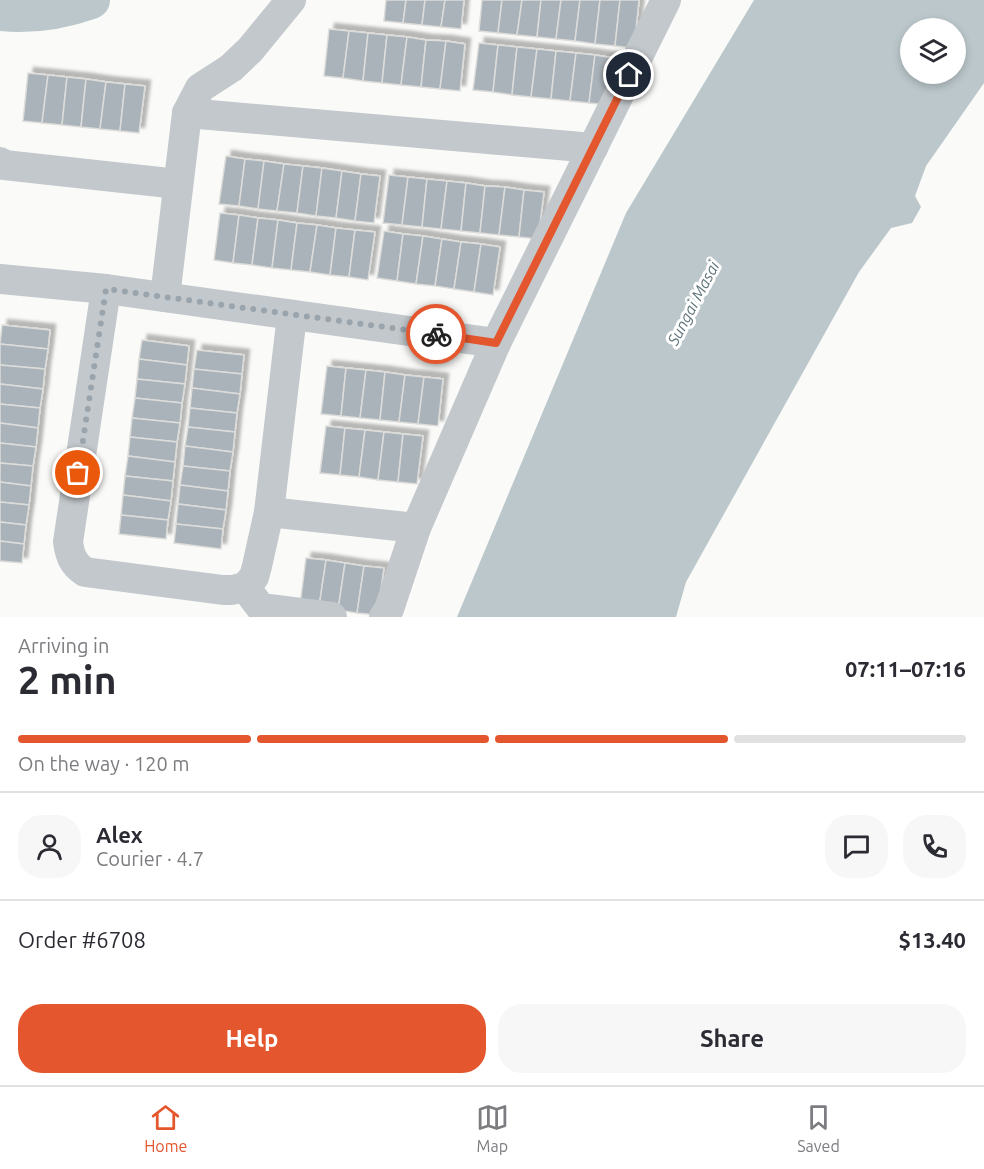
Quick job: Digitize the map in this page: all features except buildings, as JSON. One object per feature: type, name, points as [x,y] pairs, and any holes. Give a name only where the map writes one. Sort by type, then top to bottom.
[{"type":"street","points":[[165,297],[187,113],[200,88],[231,68],[250,50],[291,0]]},
{"type":"street","points":[[384,617],[389,609],[416,528],[496,343],[666,0]]},
{"type":"street","points":[[231,68],[237,98],[256,118]]},
{"type":"street","points":[[187,113],[593,148]]},
{"type":"street","points":[[0,162],[4,165],[178,184]]},
{"type":"street","points":[[0,279],[106,289],[496,343]]},
{"type":"street","points":[[106,289],[68,542],[70,555],[76,566],[85,572],[223,591],[244,587],[254,577],[269,512],[292,315]]},
{"type":"street","points":[[269,512],[416,528]]},
{"type":"street","points":[[244,587],[261,608],[332,617]]},
{"type":"water","name":"Sungai Masai","points":[[754,0],[984,0],[984,83],[926,166],[915,196],[921,207],[912,223],[891,228],[859,272],[686,582],[676,617],[457,617],[626,213]]},
{"type":"waterway","points":[[0,12],[46,11],[91,0]]},
{"type":"way so far","points":[[78,473],[106,289],[436,334]]},
{"type":"route","points":[[436,334],[496,343],[629,75]]}]
